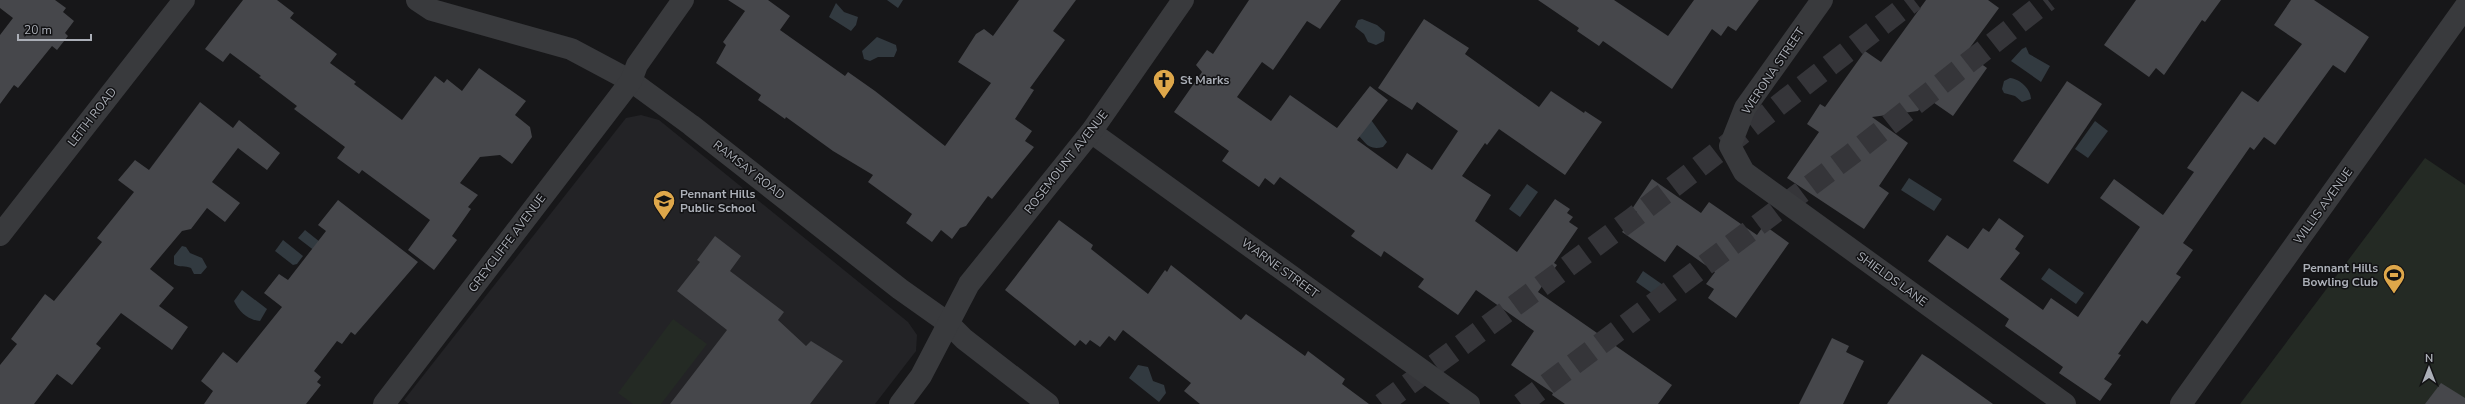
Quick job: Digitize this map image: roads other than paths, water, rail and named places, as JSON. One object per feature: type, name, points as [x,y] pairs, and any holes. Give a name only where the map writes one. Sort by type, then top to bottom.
[{"type":"street","name":"LEITH ROAD","points":[[0,235],[184,0]]},
{"type":"street","name":"RAMSAY ROAD","points":[[417,0],[432,10],[571,49],[631,81],[691,125],[900,289],[948,323],[964,339],[1048,404]]},
{"type":"street","name":"GREYCLIFFE AVENUE","points":[[384,404],[631,81],[637,65],[683,0]]},
{"type":"street","name":"ROSEMOUNT AVENUE","points":[[900,404],[921,376],[969,284],[1091,132],[1183,0]]},
{"type":"street","name":"WERONA STREET","points":[[1730,146],[1745,108],[1822,0]]},
{"type":"street","name":"WILLIS AVENUE","points":[[2181,404],[2465,7]]},
{"type":"street","name":"WARNE STREET","points":[[1091,132],[1469,404]]},
{"type":"street","name":"SHIELDS LANE","points":[[1730,146],[1744,172],[2064,404]]},
{"type":"tunnel","points":[[1382,404],[1633,218],[1914,0]]},
{"type":"tunnel","points":[[1521,404],[1852,154],[2048,0]]},
{"type":"place","name":"St Marks","points":[[1164,100]]},
{"type":"place","name":"Pennant Hills Public School","points":[[664,220]]},
{"type":"place","name":"Pennant Hills Bowling Club","points":[[2394,294]]}]
